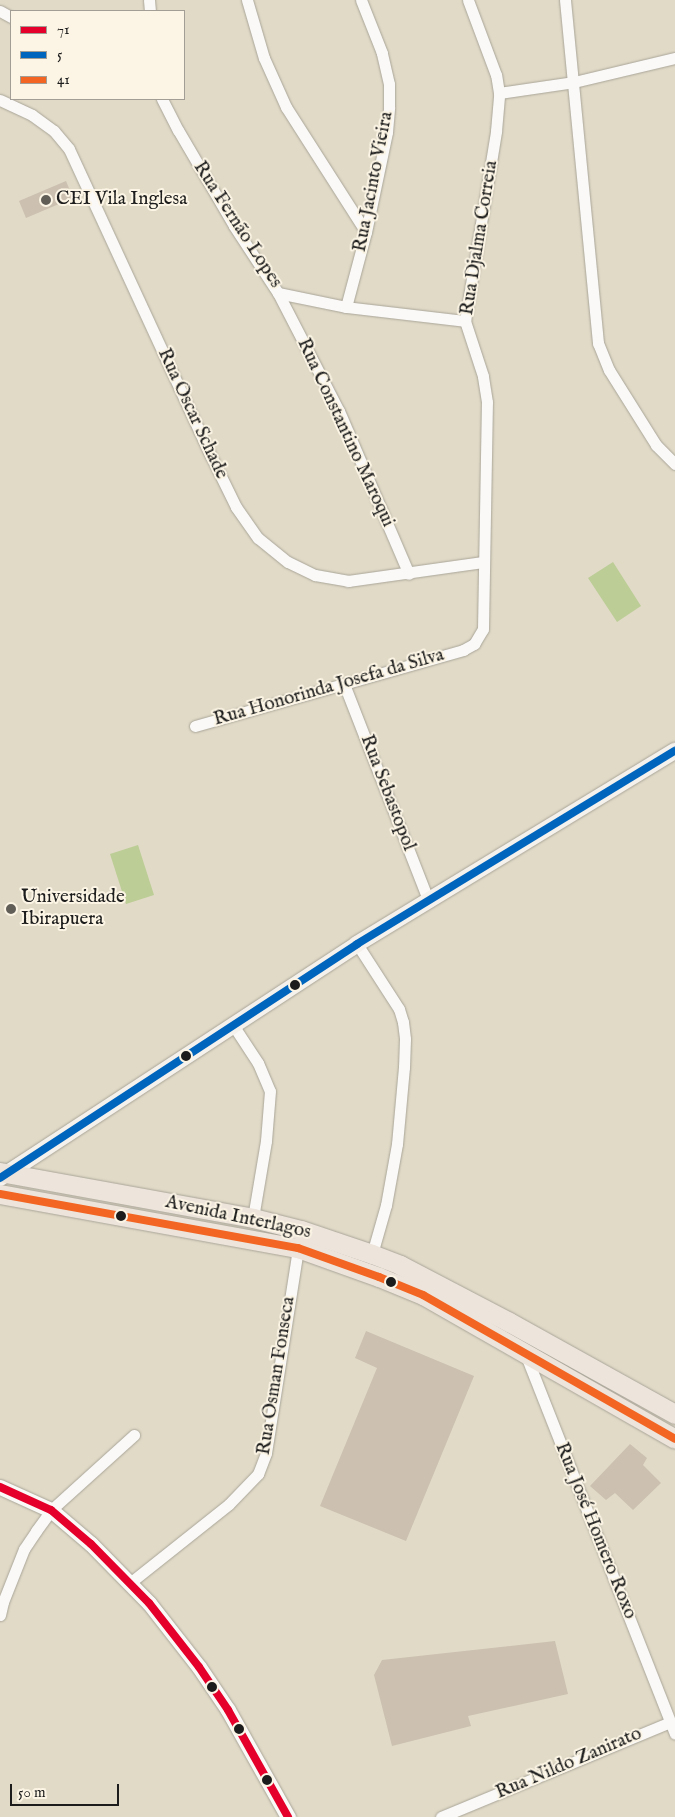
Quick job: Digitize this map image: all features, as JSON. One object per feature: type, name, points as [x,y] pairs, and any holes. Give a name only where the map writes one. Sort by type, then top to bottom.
[{"type":"main road","points":[[2,1174],[357,944],[675,751]]},
{"type":"main road","name":"Avenida Interlagos","points":[[2,1174],[253,1218],[301,1230],[372,1254],[400,1265],[674,1411]]},
{"type":"main road","name":"Avenida Interlagos","points":[[0,1194],[298,1248],[423,1295],[667,1434]]},
{"type":"street","points":[[247,0],[264,58],[286,107],[366,232]]},
{"type":"street","name":"Rua Jacinto Vieira","points":[[346,307],[366,232],[387,132],[389,84],[382,53],[361,0]]},
{"type":"street","name":"Rua Djalma Correia","points":[[463,650],[474,644],[483,629],[485,617],[482,562],[487,402],[483,376],[465,321],[496,131],[499,93],[496,74],[468,0]]},
{"type":"street","points":[[565,0],[574,82],[593,308],[598,343],[608,370],[656,445],[675,464]]},
{"type":"street","points":[[499,93],[574,82],[675,58]]},
{"type":"street","name":"Rua Oscar Schade","points":[[0,100],[32,115],[54,131],[69,149],[211,456],[236,507],[258,538],[288,562],[315,576],[348,581],[409,574],[482,562]]},
{"type":"street","name":"Rua Fernão Lopes","points":[[163,100],[234,226],[278,293],[346,307],[465,321]]},
{"type":"street","name":"Rua Constantino Maroqui","points":[[278,293],[339,411],[409,574]]},
{"type":"street","name":"Rua Honorinda Josefa da Silva","points":[[195,726],[463,650]]},
{"type":"street","name":"Rua Sebastopol","points":[[344,684],[429,902]]},
{"type":"street","points":[[357,944],[399,1009],[405,1039],[397,1144],[386,1205],[372,1254]]},
{"type":"street","points":[[233,1025],[258,1063],[270,1091],[266,1141],[253,1218]]},
{"type":"street","name":"Rua Osman Fonseca","points":[[130,1582],[229,1504],[258,1474],[266,1452],[301,1230]]},
{"type":"street","name":"Rua José Homero Roxo","points":[[521,1328],[525,1353],[673,1727]]},
{"type":"street","points":[[667,1434],[674,1411]]},
{"type":"street","points":[[0,1615],[3,1602],[24,1550],[51,1510],[134,1435]]},
{"type":"street","points":[[0,1487],[51,1510],[91,1544],[130,1582],[199,1667],[228,1710],[287,1816]]},
{"type":"street","name":"Rua Nildo Zanirato","points":[[441,1817],[673,1727]]},
{"type":"green space","points":[[613,562],[641,606],[617,622],[588,578]]},
{"type":"green space","points":[[138,845],[154,895],[126,904],[110,854]]},
{"type":"building","name":"CEI Vila Inglesa","points":[[66,181],[73,198],[26,218],[19,201]]},
{"type":"building","points":[[366,1331],[474,1376],[406,1541],[320,1506],[377,1368],[355,1358]]},
{"type":"building","points":[[630,1444],[647,1458],[643,1465],[661,1483],[633,1510],[615,1493],[606,1500],[590,1486]]},
{"type":"building","points":[[555,1641],[568,1694],[468,1716],[471,1726],[392,1746],[374,1675],[382,1660]]},
{"type":"transit line","name":"5","points":[[0,1178],[357,944],[675,751]]},
{"type":"transit line","name":"41","points":[[0,1194],[298,1248],[379,1277],[423,1295],[675,1439]]},
{"type":"transit line","name":"71","points":[[0,1487],[51,1510],[91,1544],[149,1603],[199,1667],[228,1710],[288,1817]]},
{"type":"place","name":"CEI Vila Inglesa","points":[[46,200]]},
{"type":"place","name":"Universidade Ibirapuera","points":[[11,909]]}]
